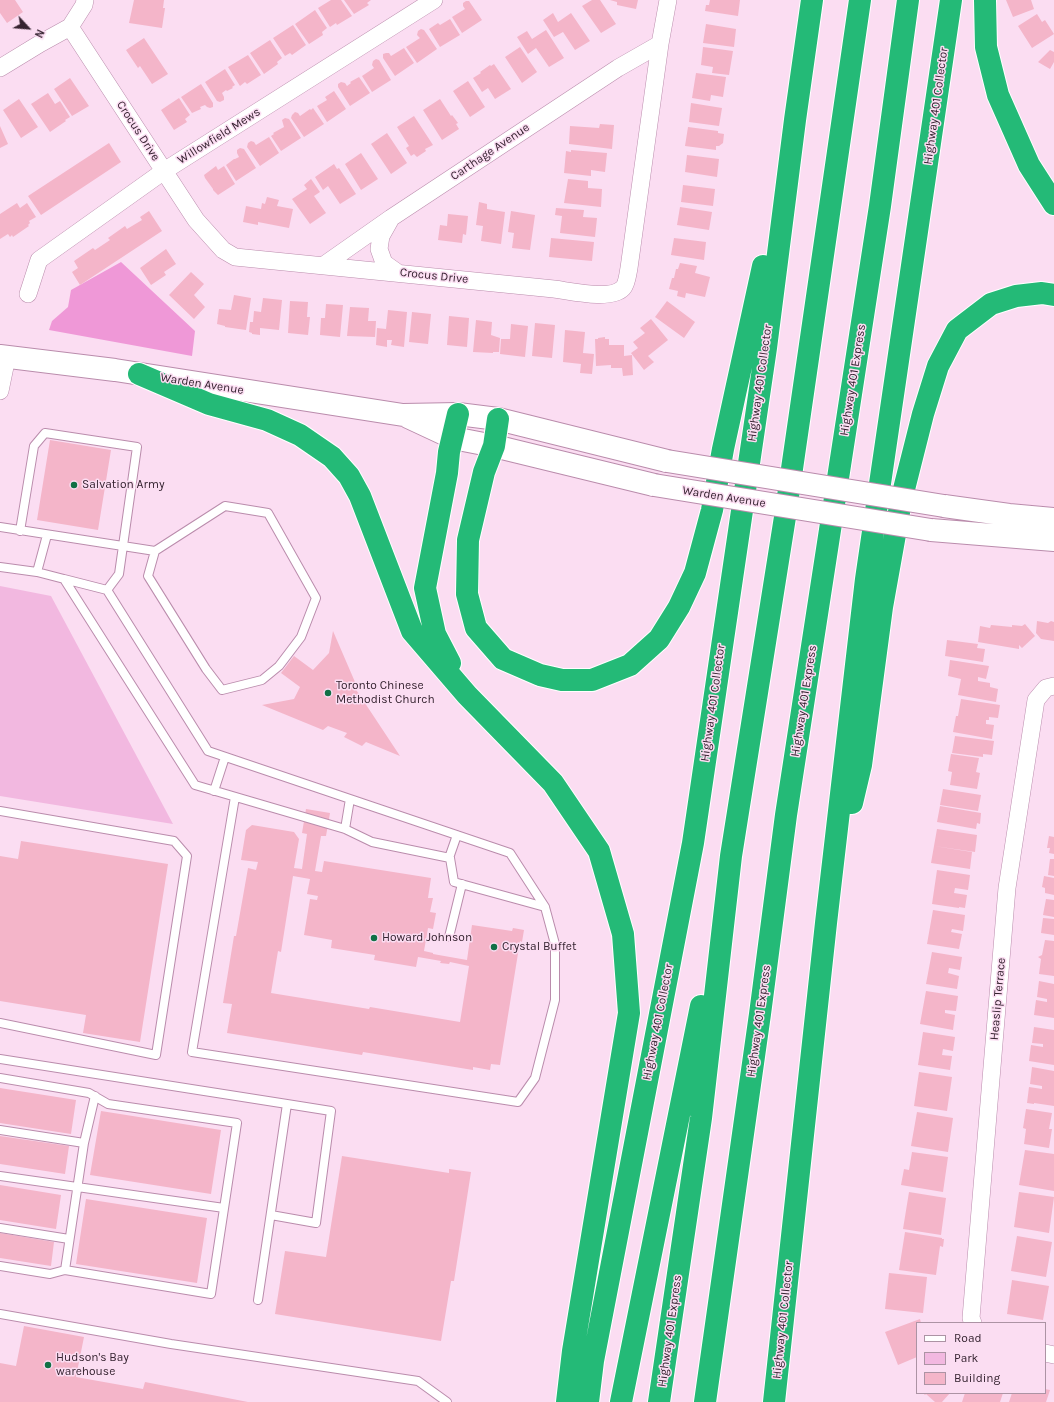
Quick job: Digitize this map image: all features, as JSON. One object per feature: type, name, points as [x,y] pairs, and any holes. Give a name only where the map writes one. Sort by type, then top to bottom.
[{"type":"highway","name":"Highway 401 Collector","points":[[588,1402],[593,1361],[693,843],[766,348],[812,0]]},
{"type":"highway","name":"Highway 401 Express","points":[[659,1402],[701,1118],[731,856],[785,517],[860,0]]},
{"type":"highway","name":"Highway 401 Express","points":[[706,1402],[786,815],[880,206],[908,0]]},
{"type":"highway","name":"Highway 401 Collector","points":[[774,1402],[826,923],[866,579],[951,0]]},
{"type":"highway","points":[[985,0],[986,47],[998,95],[1029,165],[1054,204]]},
{"type":"highway","points":[[498,419],[494,446],[484,472],[468,540],[467,594],[476,628],[503,658],[540,675],[562,680],[592,680],[630,665],[659,639],[679,607],[695,573],[712,510],[723,449],[795,120]]},
{"type":"highway","points":[[826,923],[860,765],[882,607],[901,501],[923,414],[938,366],[957,330],[992,304],[1016,296],[1042,293],[1054,294]]},
{"type":"highway","points":[[139,374],[209,404],[267,420],[300,435],[332,457],[349,476],[360,496],[412,631],[466,695],[553,783],[599,851],[622,934],[629,1013],[573,1351],[567,1402]]},
{"type":"highway","points":[[458,414],[449,452],[447,473],[426,588],[436,634],[466,695]]},
{"type":"highway","points":[[621,1402],[731,856]]},
{"type":"main road","name":"Warden Avenue","points":[[4,356],[139,374],[403,415],[458,414],[498,419],[667,461],[944,506],[1009,515],[1054,519]]},
{"type":"main road","name":"Warden Avenue","points":[[403,415],[453,438],[494,446],[654,485],[931,530],[1054,540]]},
{"type":"street","points":[[0,68],[34,46],[70,27],[84,5],[85,0]]},
{"type":"street","name":"Willowfield Mews","points":[[28,294],[39,260],[164,171],[434,0]]},
{"type":"street","name":"Crocus Drive","points":[[70,27],[196,220],[223,250],[235,257],[554,289],[596,295],[616,293],[624,287],[629,268],[660,44],[668,0]]},
{"type":"street","name":"Carthage Avenue","points":[[324,265],[391,218],[618,68],[660,44]]},
{"type":"street","points":[[391,218],[381,236],[379,248],[384,263],[398,273]]},
{"type":"street","points":[[0,391],[4,356]]},
{"type":"street","name":"Heaslip Terrace","points":[[973,1322],[971,1318],[1007,888],[1036,700],[1046,688],[1054,686]]},
{"type":"lane","points":[[20,531],[34,446],[45,433],[137,447],[119,574],[108,590]]},
{"type":"lane","points":[[0,527],[155,551],[225,506],[268,513],[316,598],[301,637],[279,666],[262,680],[222,690],[206,669],[148,576],[155,551]]},
{"type":"lane","points":[[37,572],[47,535]]},
{"type":"lane","points":[[0,567],[37,572],[108,590],[208,751],[510,853],[545,907],[555,944],[555,1000],[535,1078],[518,1102],[192,1052],[235,797]]},
{"type":"lane","points":[[64,579],[194,785],[345,829],[372,842],[450,858]]},
{"type":"lane","points":[[214,791],[226,757]]},
{"type":"lane","points":[[345,829],[350,799]]},
{"type":"lane","points":[[0,811],[174,841],[187,856],[156,1055],[0,1023]]},
{"type":"lane","points":[[457,835],[450,858],[454,882],[545,907]]},
{"type":"lane","points":[[449,938],[462,884]]},
{"type":"lane","points":[[0,1059],[331,1111],[316,1222],[271,1215]]},
{"type":"lane","points":[[0,1078],[89,1093],[108,1104],[237,1123],[211,1294],[65,1270],[50,1274],[0,1266]]},
{"type":"lane","points":[[65,1270],[84,1143],[95,1096]]},
{"type":"lane","points":[[258,1300],[287,1104]]},
{"type":"lane","points":[[0,1130],[84,1143]]},
{"type":"lane","points":[[0,1176],[224,1208]]},
{"type":"lane","points":[[0,1228],[69,1239]]},
{"type":"lane","points":[[0,1314],[171,1344],[418,1381],[447,1402]]},
{"type":"green space","points":[[0,586],[51,596],[173,824],[0,796]]},
{"type":"shaded area","points":[[121,262],[195,331],[192,356],[49,330],[52,321],[68,307],[71,290]]},
{"type":"building","points":[[0,0],[15,0],[23,12],[7,23],[0,13]]},
{"type":"building","points":[[134,0],[164,0],[163,8],[165,8],[162,28],[129,23]]},
{"type":"building","points":[[331,0],[341,0],[352,16],[337,25],[336,23],[330,27],[318,8]]},
{"type":"building","points":[[344,0],[371,0],[367,3],[369,5],[354,14]]},
{"type":"building","points":[[592,0],[600,0],[616,24],[601,33],[582,6]]},
{"type":"building","points":[[610,0],[638,0],[636,9],[617,5],[617,2]]},
{"type":"building","points":[[710,0],[740,0],[738,16],[705,11],[706,5],[709,5]]},
{"type":"building","points":[[1006,0],[1031,0],[1034,9],[1013,17]]},
{"type":"building","points":[[469,1],[482,20],[462,33],[452,17],[465,9],[463,3]]},
{"type":"building","points":[[315,10],[327,28],[322,32],[323,35],[309,44],[295,24]]},
{"type":"building","points":[[553,13],[558,22],[571,13],[590,41],[575,50],[563,32],[554,37],[543,20]]},
{"type":"building","points":[[1037,14],[1042,22],[1045,20],[1054,34],[1032,48],[1018,26]]},
{"type":"building","points":[[450,19],[460,35],[440,47],[429,29],[438,23],[440,25]]},
{"type":"building","points":[[706,24],[736,29],[734,47],[703,43]]},
{"type":"building","points":[[293,25],[306,45],[292,55],[290,53],[285,56],[273,38]]},
{"type":"building","points":[[421,29],[424,30],[437,49],[417,63],[406,47],[420,38],[417,35],[418,31]]},
{"type":"building","points":[[546,30],[564,58],[549,67],[536,48],[528,54],[517,37],[527,31],[532,39]]},
{"type":"building","points":[[144,38],[168,74],[152,84],[140,66],[138,68],[126,50]]},
{"type":"building","points":[[270,40],[282,58],[277,62],[278,64],[264,74],[250,53]]},
{"type":"building","points":[[520,47],[537,72],[522,83],[505,57]]},
{"type":"building","points":[[703,47],[733,51],[729,75],[712,73],[713,67],[701,65]]},
{"type":"building","points":[[404,48],[414,63],[395,76],[383,58],[383,54],[389,53],[391,56]]},
{"type":"building","points":[[1050,50],[1054,52],[1054,62],[1050,69],[1038,62]]},
{"type":"building","points":[[248,55],[261,75],[247,84],[245,82],[240,86],[228,67]]},
{"type":"building","points":[[376,59],[379,60],[391,80],[372,92],[362,76],[374,68],[372,65],[373,61]]},
{"type":"building","points":[[494,64],[511,89],[495,99],[488,88],[482,92],[473,78],[490,65],[491,66]]},
{"type":"building","points":[[225,69],[235,85],[232,87],[233,88],[222,93],[224,100],[220,102],[217,101],[205,82]]},
{"type":"building","points":[[696,73],[726,77],[723,97],[711,95],[710,101],[692,98]]},
{"type":"building","points":[[359,77],[370,93],[350,106],[338,87],[338,84],[341,82],[345,83],[347,86],[351,83],[350,82]]},
{"type":"building","points":[[70,78],[89,106],[72,116],[54,89]]},
{"type":"building","points":[[468,81],[485,107],[470,117],[453,91]]},
{"type":"building","points":[[201,84],[213,103],[213,107],[210,108],[205,105],[200,107],[201,109],[192,113],[181,97]]},
{"type":"building","points":[[334,91],[346,109],[327,122],[317,106],[327,100],[325,97]]},
{"type":"building","points":[[48,93],[55,104],[60,101],[70,117],[50,132],[31,104]]},
{"type":"building","points":[[179,98],[190,115],[185,119],[187,122],[174,130],[161,110]]},
{"type":"building","points":[[19,99],[38,127],[21,138],[3,110]]},
{"type":"building","points":[[440,99],[451,116],[452,115],[458,123],[456,124],[459,129],[442,140],[423,110]]},
{"type":"building","points":[[691,103],[722,108],[719,126],[689,122]]},
{"type":"building","points":[[313,108],[324,124],[304,137],[291,118],[295,112],[300,116]]},
{"type":"building","points":[[414,116],[433,145],[425,149],[426,151],[417,157],[414,154],[411,156],[406,148],[409,146],[397,127]]},
{"type":"building","points":[[285,118],[289,119],[301,138],[281,151],[271,136],[274,134],[273,133],[284,127],[282,120]]},
{"type":"building","points":[[600,124],[614,125],[612,149],[569,144],[570,126],[599,128]]},
{"type":"building","points":[[0,126],[8,144],[0,148]]},
{"type":"building","points":[[688,127],[718,131],[718,133],[724,134],[723,143],[716,146],[716,150],[685,146]]},
{"type":"building","points":[[387,133],[407,163],[391,174],[371,144]]},
{"type":"building","points":[[269,137],[279,153],[260,166],[247,147],[248,143],[251,141],[256,145]]},
{"type":"building","points":[[109,143],[121,162],[41,215],[28,196]]},
{"type":"building","points":[[240,148],[244,149],[256,168],[236,181],[226,165],[239,157],[237,150]]},
{"type":"building","points":[[571,150],[607,153],[605,172],[591,170],[591,176],[564,173],[566,151],[571,152]]},
{"type":"building","points":[[361,153],[378,179],[361,190],[345,164]]},
{"type":"building","points":[[687,155],[719,159],[717,177],[685,172]]},
{"type":"building","points":[[334,164],[337,169],[339,168],[356,194],[340,204],[328,186],[323,190],[315,177]]},
{"type":"building","points":[[216,166],[218,170],[224,166],[235,184],[218,195],[213,190],[204,175]]},
{"type":"building","points":[[311,179],[320,192],[314,196],[326,213],[310,224],[292,199],[307,189],[304,185]]},
{"type":"building","points":[[568,179],[588,181],[588,188],[602,189],[601,207],[564,203]]},
{"type":"building","points":[[683,185],[715,189],[713,206],[681,202]]},
{"type":"building","points":[[267,197],[279,200],[277,206],[293,209],[289,228],[258,222],[258,225],[243,222],[246,206],[261,209],[262,203],[265,204]]},
{"type":"building","points":[[479,202],[487,204],[487,209],[505,212],[501,244],[481,241],[483,226],[476,225]]},
{"type":"building","points":[[17,203],[20,208],[27,203],[36,217],[29,221],[29,226],[13,237],[12,235],[10,237],[8,234],[0,239],[0,214]]},
{"type":"building","points":[[680,207],[712,212],[709,230],[677,225]]},
{"type":"building","points":[[556,208],[584,210],[583,217],[597,218],[595,237],[560,233],[562,216],[555,215]]},
{"type":"building","points":[[149,211],[162,231],[80,285],[72,272],[78,268],[74,261],[93,248],[95,250],[110,240],[108,238],[125,226],[127,229],[142,220],[140,217]]},
{"type":"building","points":[[511,211],[535,215],[530,250],[512,248],[514,233],[508,232]]},
{"type":"building","points":[[448,214],[468,216],[466,235],[463,234],[462,243],[438,240],[440,225],[447,226]]},
{"type":"building","points":[[551,238],[594,242],[592,261],[549,257]]},
{"type":"building","points":[[674,238],[706,242],[704,260],[671,255]]},
{"type":"building","points":[[166,249],[176,264],[164,272],[166,275],[151,285],[140,268]]},
{"type":"building","points":[[680,263],[697,266],[695,273],[710,277],[705,297],[686,293],[685,298],[677,296],[678,291],[669,289],[672,278],[674,278],[676,269],[678,269]]},
{"type":"building","points":[[191,272],[204,284],[194,295],[205,307],[194,319],[169,295]]},
{"type":"building","points":[[234,295],[251,298],[246,330],[225,327],[217,324],[219,309],[231,310]]},
{"type":"building","points":[[263,298],[282,300],[279,330],[260,328],[260,335],[252,334],[249,332],[250,322],[253,322],[254,311],[261,312]]},
{"type":"building","points":[[290,301],[308,302],[307,317],[310,317],[308,335],[288,333]]},
{"type":"building","points":[[667,301],[695,322],[684,338],[655,317]]},
{"type":"building","points":[[326,304],[343,305],[340,337],[320,335],[321,318],[325,318]]},
{"type":"building","points":[[350,307],[369,308],[368,321],[376,321],[375,337],[347,336]]},
{"type":"building","points":[[388,310],[407,312],[404,347],[391,345],[392,340],[387,340],[387,347],[376,345],[377,328],[386,329]]},
{"type":"building","points":[[412,312],[431,314],[428,344],[409,342]]},
{"type":"building","points":[[449,316],[469,318],[467,347],[447,345]]},
{"type":"building","points":[[651,319],[668,340],[648,356],[654,362],[644,370],[631,353],[638,348],[633,342],[645,333],[640,328]]},
{"type":"building","points":[[476,320],[492,322],[491,335],[500,338],[499,352],[473,352]]},
{"type":"building","points":[[535,323],[555,325],[552,358],[532,356]]},
{"type":"building","points":[[511,324],[528,326],[525,357],[500,354],[501,339],[510,339]]},
{"type":"building","points":[[565,330],[585,332],[583,353],[594,354],[592,374],[580,373],[581,364],[563,362]]},
{"type":"building","points":[[605,337],[605,339],[609,339],[609,345],[624,345],[624,356],[632,355],[633,375],[623,376],[622,368],[611,368],[611,365],[596,366],[595,339]]},
{"type":"building","name":"Salvation Army","points":[[50,440],[111,450],[98,530],[37,520]]},
{"type":"building","points":[[1037,621],[1048,623],[1051,621],[1054,622],[1054,641],[1041,639],[1036,633]]},
{"type":"building","points":[[1025,624],[1035,636],[1022,648],[1019,645],[1019,649],[978,642],[980,626],[990,628],[991,625],[1012,627],[1012,625],[1022,626]]},
{"type":"building","name":"Toronto Chinese Methodist Church","points":[[333,631],[355,682],[353,685],[400,756],[366,742],[362,746],[344,737],[347,733],[328,726],[323,730],[262,705],[294,699],[300,687],[281,673],[294,656],[313,670],[329,653]]},
{"type":"building","points":[[947,640],[978,644],[977,648],[985,649],[983,662],[945,656]]},
{"type":"building","points":[[950,660],[989,666],[986,679],[978,677],[978,681],[990,683],[990,687],[998,689],[996,702],[958,695],[961,679],[948,676]]},
{"type":"building","points":[[961,699],[1000,705],[998,718],[989,717],[989,720],[986,720],[986,724],[994,725],[992,739],[953,732]]},
{"type":"building","points":[[955,736],[994,741],[992,755],[983,754],[983,757],[952,753]]},
{"type":"building","points":[[951,754],[979,758],[976,772],[980,773],[977,789],[950,785],[952,772],[948,771]]},
{"type":"building","points":[[943,789],[981,795],[978,811],[940,805]]},
{"type":"building","points":[[940,806],[981,813],[980,824],[977,823],[976,829],[937,822]]},
{"type":"building","name":"Howard Johnson","points":[[306,809],[330,813],[326,836],[321,836],[315,871],[322,872],[324,861],[431,878],[428,898],[433,898],[430,912],[436,913],[433,929],[428,928],[424,951],[467,960],[472,925],[512,931],[513,928],[524,930],[522,942],[520,941],[500,1065],[491,1064],[490,1070],[473,1067],[473,1070],[363,1052],[362,1055],[227,1033],[232,1004],[223,1003],[234,936],[236,936],[248,868],[256,870],[258,862],[241,860],[246,830],[252,825],[294,832],[299,839],[294,868],[302,869],[307,834],[302,833]],"holes":[[[293,876],[310,879],[307,894],[318,896],[317,900],[310,899],[304,935],[332,940],[331,948],[375,955],[374,960],[416,967],[418,957],[441,961],[440,963],[449,964],[450,962],[469,966],[460,1022],[271,993],[278,951],[281,952]]]},
{"type":"building","points":[[937,829],[977,835],[975,852],[934,846]]},
{"type":"building","points":[[1049,836],[1054,837],[1054,854],[1049,853],[1050,848],[1047,848]]},
{"type":"building","points":[[21,841],[168,864],[140,1042],[83,1033],[86,1015],[0,1001],[0,856],[18,859]]},
{"type":"building","points":[[934,846],[972,852],[970,869],[931,863]]},
{"type":"building","points":[[1050,859],[1054,859],[1054,876],[1048,875]]},
{"type":"building","points":[[937,870],[970,875],[968,890],[955,888],[954,893],[967,895],[965,908],[932,904]]},
{"type":"building","points":[[1044,876],[1054,878],[1054,895],[1045,893],[1045,888],[1042,887]]},
{"type":"building","points":[[1046,899],[1054,900],[1054,917],[1043,915]]},
{"type":"building","points":[[933,910],[965,915],[963,931],[952,929],[951,932],[962,934],[959,949],[927,944]]},
{"type":"building","points":[[1043,918],[1054,919],[1054,935],[1041,933]]},
{"type":"building","points":[[1045,940],[1054,941],[1054,976],[1039,974],[1041,959],[1038,957],[1042,955]]},
{"type":"building","points":[[932,952],[962,957],[960,970],[949,968],[948,973],[959,976],[957,989],[926,984]]},
{"type":"building","points":[[1039,981],[1054,984],[1054,1018],[1034,1015],[1036,1000],[1047,1002],[1047,999],[1037,997]]},
{"type":"building","points":[[926,991],[958,996],[956,1011],[945,1010],[945,1013],[955,1015],[953,1030],[920,1024]]},
{"type":"building","points":[[1034,1027],[1054,1030],[1054,1065],[1029,1061],[1031,1045],[1043,1047],[1043,1044],[1032,1043]]},
{"type":"building","points":[[923,1032],[955,1037],[953,1051],[943,1049],[942,1055],[952,1056],[950,1070],[918,1065]]},
{"type":"building","points":[[1032,1067],[1054,1071],[1054,1106],[1027,1103],[1029,1087],[1042,1089],[1042,1086],[1030,1084]]},
{"type":"building","points":[[919,1072],[952,1077],[947,1111],[914,1106]]},
{"type":"building","points":[[0,1088],[76,1100],[71,1134],[0,1123]]},
{"type":"building","points":[[1026,1109],[1052,1113],[1049,1129],[1052,1129],[1049,1148],[1024,1144],[1026,1129],[1023,1128]]},
{"type":"building","points":[[101,1111],[221,1130],[211,1194],[90,1175]]},
{"type":"building","points":[[917,1112],[953,1118],[948,1152],[911,1146]]},
{"type":"building","points":[[0,1136],[69,1146],[65,1174],[0,1164]]},
{"type":"building","points":[[1025,1150],[1054,1154],[1054,1191],[1019,1185]]},
{"type":"building","points":[[912,1152],[948,1157],[943,1192],[901,1185],[904,1169],[909,1170]]},
{"type":"building","points":[[342,1156],[449,1173],[449,1169],[471,1172],[454,1281],[451,1281],[441,1341],[275,1314],[285,1251],[326,1257]]},
{"type":"building","points":[[0,1185],[61,1195],[56,1229],[0,1220]]},
{"type":"building","points":[[909,1192],[946,1198],[941,1235],[903,1229]]},
{"type":"building","points":[[1019,1192],[1054,1197],[1049,1233],[1014,1227]]},
{"type":"building","points":[[86,1199],[207,1218],[197,1283],[76,1264]]},
{"type":"building","points":[[905,1232],[944,1239],[943,1247],[940,1246],[936,1275],[899,1270]]},
{"type":"building","points":[[0,1233],[54,1242],[51,1266],[0,1258]]},
{"type":"building","points":[[1017,1236],[1052,1242],[1046,1277],[1011,1271]]},
{"type":"building","points":[[889,1273],[927,1277],[923,1313],[885,1309]]},
{"type":"building","points":[[1012,1280],[1049,1286],[1043,1320],[1007,1314]]},
{"type":"building","points":[[920,1319],[921,1322],[916,1322],[916,1357],[898,1365],[885,1332]]},
{"type":"building","name":"Hudson's Bay warehouse","points":[[24,1326],[84,1337],[76,1377],[143,1389],[145,1382],[248,1402],[0,1402],[0,1363],[16,1366]]},
{"type":"building","points":[[1046,1389],[1050,1390],[1046,1402],[1009,1402],[1012,1394],[1046,1394]]},
{"type":"building","points":[[926,1394],[949,1394],[942,1402],[935,1402]]},
{"type":"building","points":[[965,1394],[1003,1394],[1000,1402],[962,1402]]},
{"type":"place","name":"Salvation Army","points":[[74,485]]},
{"type":"place","name":"Toronto Chinese Methodist Church","points":[[328,693]]},
{"type":"place","name":"Howard Johnson","points":[[374,938]]},
{"type":"place","name":"Crystal Buffet","points":[[494,947]]},
{"type":"place","name":"Hudson's Bay warehouse","points":[[48,1365]]}]
